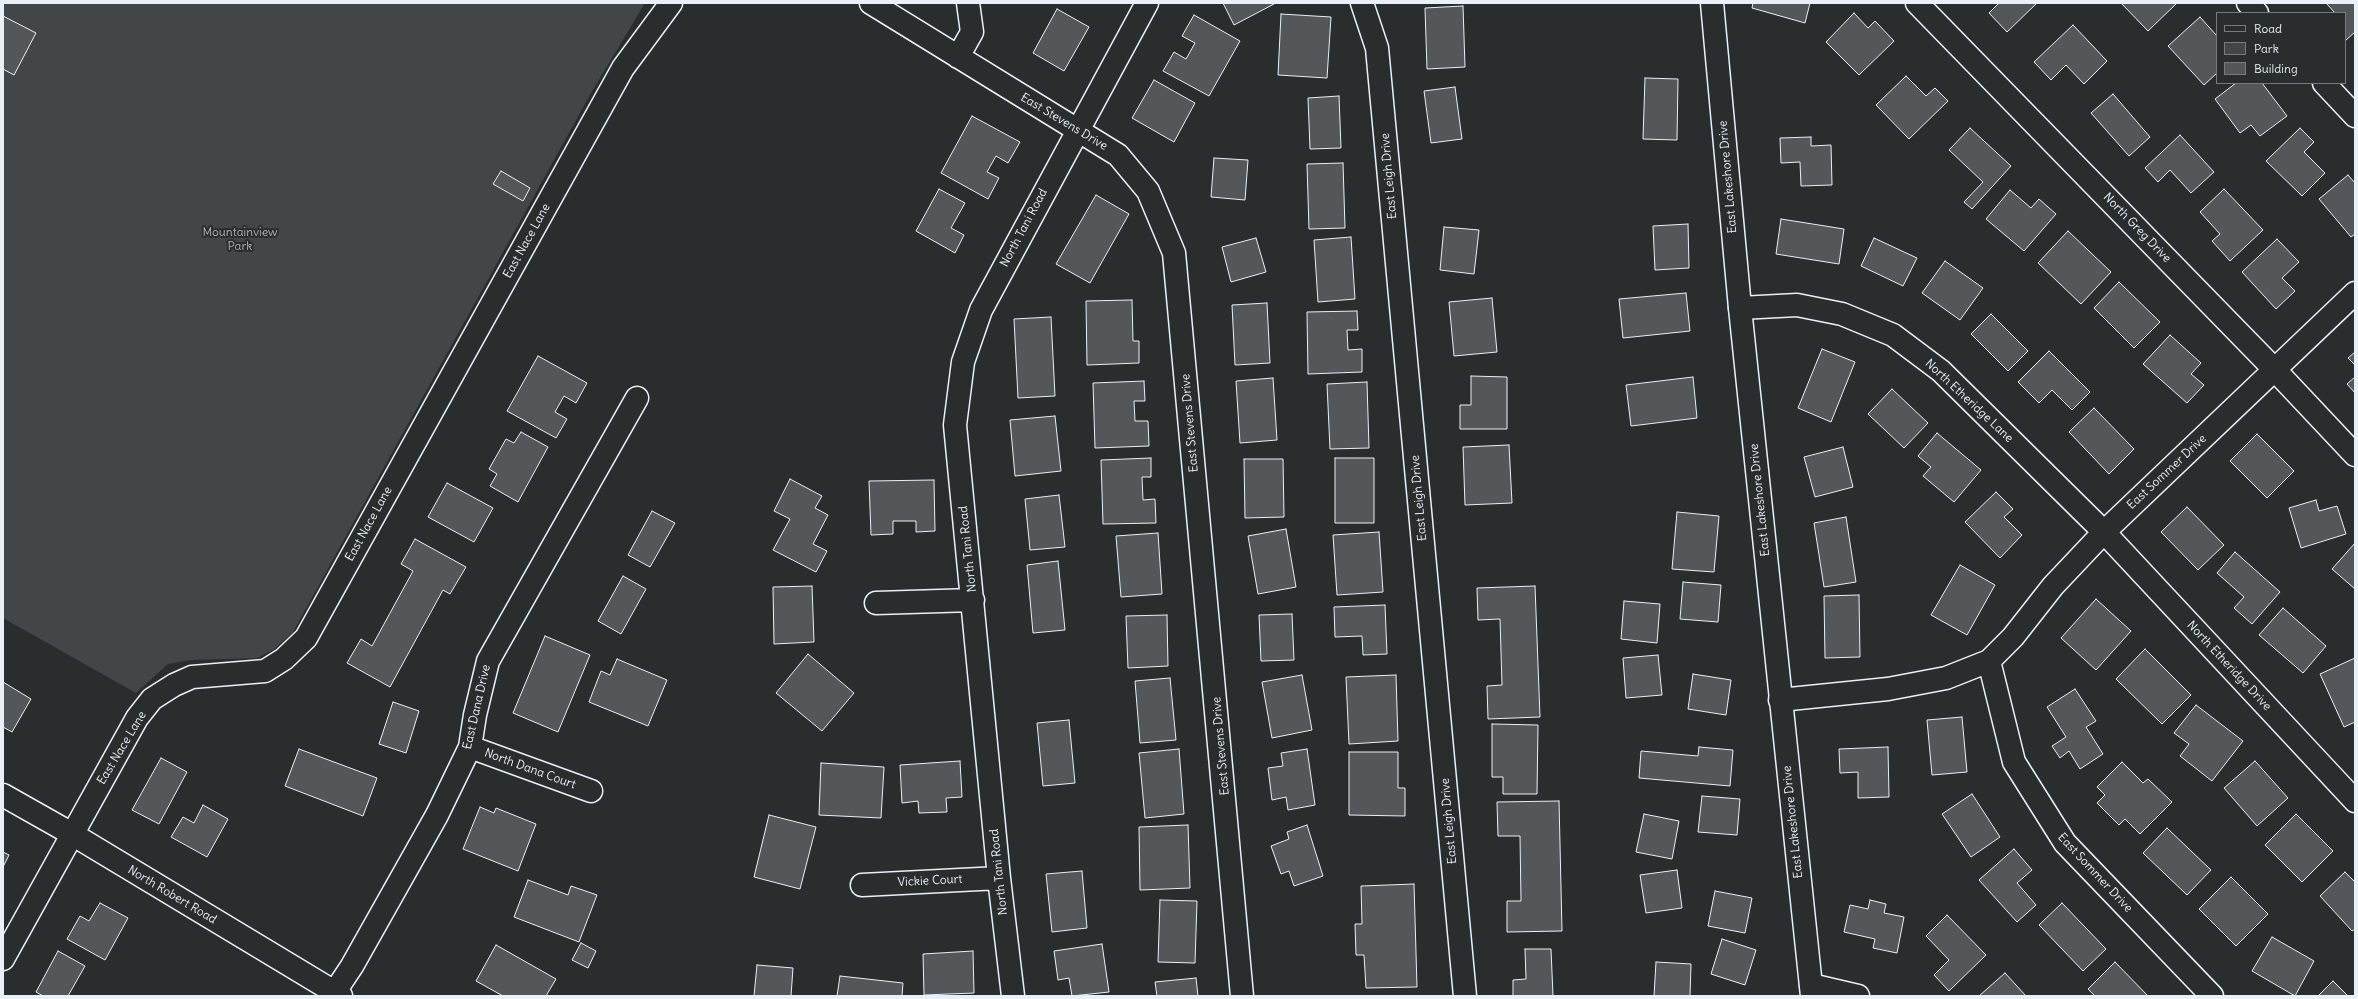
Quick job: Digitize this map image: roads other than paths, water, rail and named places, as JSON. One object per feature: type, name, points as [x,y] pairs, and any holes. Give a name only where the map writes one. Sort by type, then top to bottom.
[{"type":"street","name":"East Nace Lane","points":[[3,959],[138,718],[152,700],[174,685],[192,677],[266,671],[284,658],[306,638],[623,68],[671,3]]},
{"type":"street","name":"East Stevens Drive","points":[[871,3],[1118,155],[1148,191],[1174,253],[1242,996]]},
{"type":"street","points":[[958,57],[972,32],[968,3]]},
{"type":"street","points":[[1077,129],[1147,3]]},
{"type":"street","name":"East Leigh Drive","points":[[1362,3],[1377,48],[1465,996]]},
{"type":"street","name":"East Lakeshore Drive","points":[[1712,3],[1740,308],[1780,700],[1812,990]]},
{"type":"street","name":"North Greg Drive","points":[[1917,3],[2275,370],[2355,455]]},
{"type":"street","points":[[2248,3],[2256,12]]},
{"type":"street","points":[[2325,84],[2355,116]]},
{"type":"street","name":"North Tani Road","points":[[1013,996],[999,878],[955,425],[963,362],[981,310],[1077,129]]},
{"type":"street","name":"East Sommer Drive","points":[[1780,700],[1888,689],[1946,678],[1989,661],[2013,637],[2053,586],[2104,532],[2355,293]]},
{"type":"street","name":"North Etheridge Lane","points":[[1740,308],[1797,305],[1842,314],[1893,335],[1941,371],[2104,532]]},
{"type":"street","name":"East Dana Drive","points":[[336,995],[437,815],[470,748],[475,715],[488,660],[637,398]]},
{"type":"street","name":"North Etheridge Drive","points":[[2104,532],[2355,800]]},
{"type":"street","points":[[876,603],[973,600]]},
{"type":"street","name":"East Sommer Drive","points":[[1989,661],[2014,762],[2065,843],[2212,996]]},
{"type":"street","name":"North Dana Court","points":[[470,748],[591,791]]},
{"type":"street","name":"North Robert Road","points":[[3,795],[72,834],[336,995]]},
{"type":"street","name":"Vickie Court","points":[[862,885],[999,878]]},
{"type":"street","points":[[1812,990],[1858,996]]},
{"type":"park label","name":"Mountainview Park","points":[[240,240]]}]
